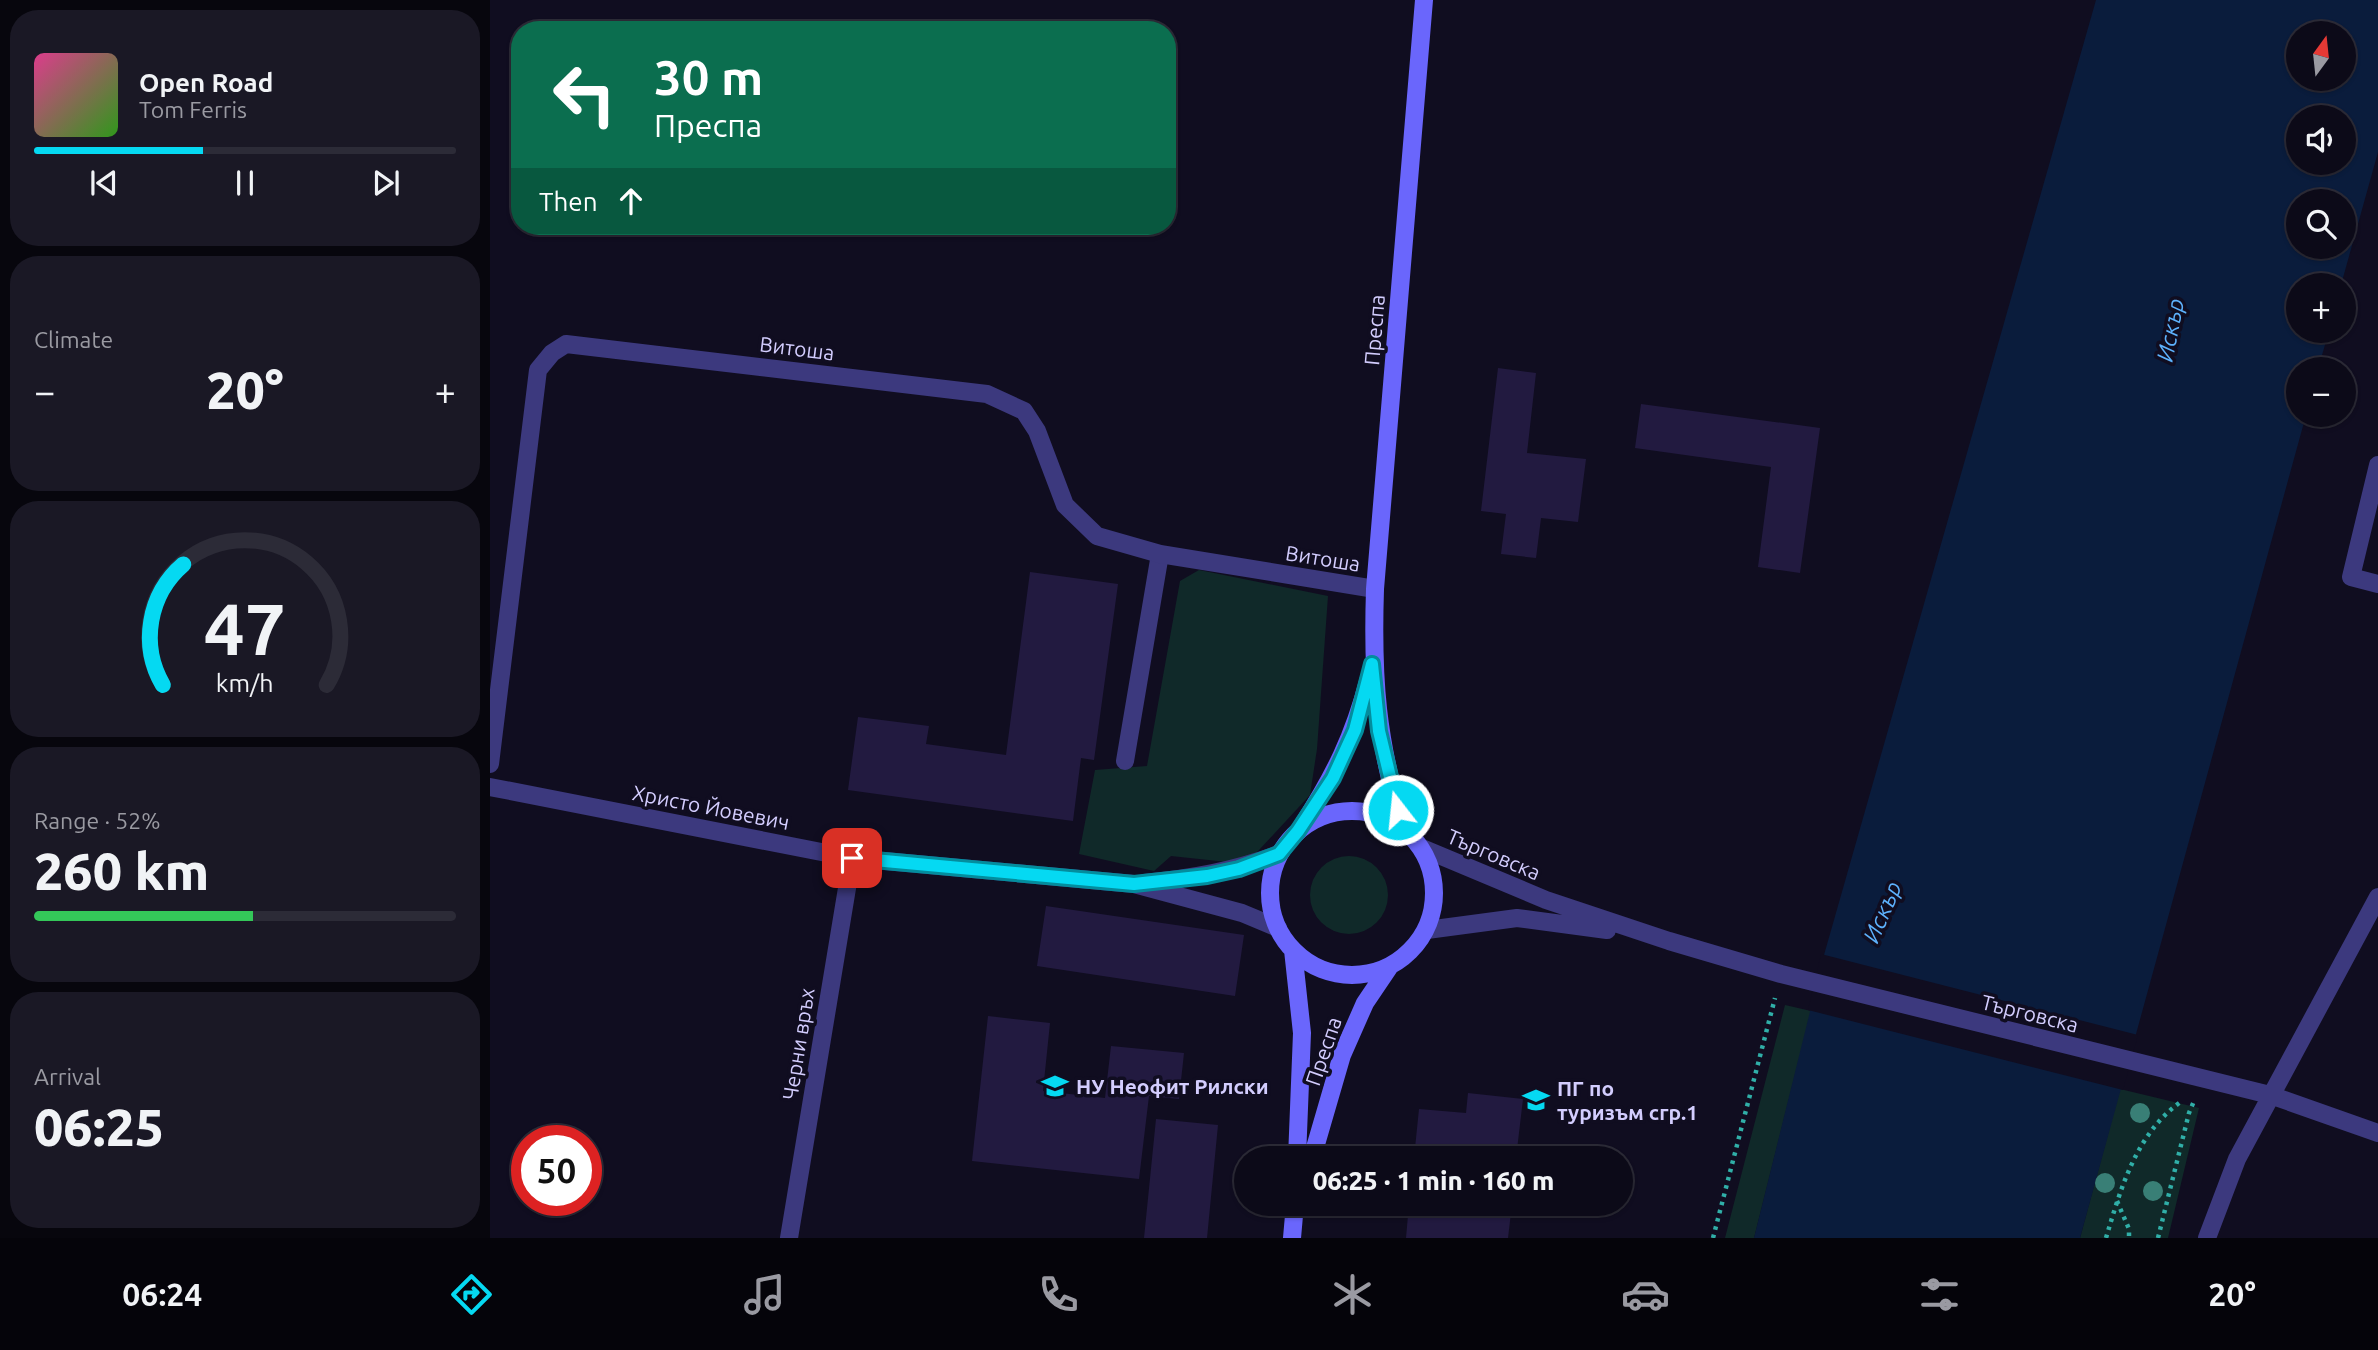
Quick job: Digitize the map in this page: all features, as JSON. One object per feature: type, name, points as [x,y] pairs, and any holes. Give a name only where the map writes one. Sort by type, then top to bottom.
[{"type":"main road","name":"Преспа","points":[[1403,828],[1379,731],[1372,664],[1375,589],[1424,0]]},
{"type":"main road","name":"Преспа","points":[[1298,831],[1333,778],[1355,730],[1372,664]]},
{"type":"main road","points":[[1350,811],[1378,815],[1403,828],[1422,848],[1433,874],[1434,902],[1427,929],[1410,952],[1390,966],[1365,974],[1339,975],[1314,966],[1293,950],[1278,928],[1271,903],[1272,877],[1279,854],[1298,831],[1322,816],[1350,811]]},
{"type":"main road","name":"Преспа","points":[[1293,950],[1302,1033],[1297,1146]]},
{"type":"main road","name":"Преспа","points":[[1315,1146],[1342,1055],[1365,1003],[1390,966]]},
{"type":"main road","points":[[1292,1238],[1295,1216]]},
{"type":"street","name":"Витоша","points":[[490,764],[538,370],[552,353],[566,344],[987,394],[1024,411],[1037,431],[1065,505],[1097,536],[1160,554],[1375,589]]},
{"type":"street","points":[[2378,465],[2351,577],[2378,584]]},
{"type":"street","points":[[1125,761],[1160,554]]},
{"type":"street","name":"Христо Йовевич","points":[[490,787],[852,858],[1134,884],[1242,913],[1278,928]]},
{"type":"street","name":"Търговска","points":[[1422,848],[1546,900],[1669,941],[1787,975],[2270,1095],[2378,1133]]},
{"type":"street","name":"Христо Йовевич","points":[[1134,884],[1207,876],[1239,869],[1279,854]]},
{"type":"street","name":"Черни връх","points":[[789,1238],[852,858]]},
{"type":"street","points":[[2207,1238],[2238,1159],[2270,1095],[2378,897]]},
{"type":"street","name":"Търговска","points":[[1427,929],[1517,918],[1569,923],[1669,941]]},
{"type":"path","points":[[1713,1238],[1787,975]]},
{"type":"path","points":[[2106,1238],[2135,1155],[2147,1136],[2178,1103],[2210,1082]]},
{"type":"path","points":[[2158,1238],[2189,1113],[2210,1082]]},
{"type":"path","points":[[2117,1201],[2129,1229],[2129,1238]]},
{"type":"green space","points":[[1199,570],[1328,596],[1317,749],[1310,795],[1246,864],[1171,856],[1154,871],[1079,854],[1095,770],[1147,766],[1180,581]]},
{"type":"green space","points":[[1349,856],[1364,859],[1376,868],[1385,880],[1388,895],[1385,910],[1376,922],[1364,931],[1349,934],[1334,931],[1322,922],[1313,910],[1310,895],[1313,880],[1322,868],[1334,859]]},
{"type":"green space","points":[[1785,1005],[1811,1011],[1754,1238],[1725,1238]]},
{"type":"green space","points":[[2120,1089],[2199,1108],[2168,1238],[2080,1238]]},
{"type":"water","name":"Искър","points":[[2096,0],[2378,0],[2378,152],[2356,231],[2356,189],[2286,189],[2286,259],[2348,259],[2344,273],[2286,273],[2286,343],[2326,343],[2321,357],[2286,357],[2286,427],[2303,427],[2080,1238],[1754,1238],[1824,955]]},
{"type":"pier","points":[[1821,954],[2138,1035],[2123,1090],[1808,1010]]},
{"type":"building","points":[[1498,368],[1536,373],[1527,453],[1586,459],[1578,522],[1541,518],[1536,558],[1501,554],[1506,514],[1481,511]]},
{"type":"building","points":[[1641,404],[1820,428],[1800,573],[1758,567],[1771,467],[1635,448]]},
{"type":"building","points":[[1030,572],[1118,584],[1094,760],[1081,758],[1073,821],[848,790],[858,717],[929,726],[926,744],[1006,755]]},
{"type":"building","points":[[1046,906],[1244,935],[1235,996],[1037,966]]},
{"type":"building","points":[[988,1016],[1050,1023],[1043,1091],[1105,1098],[1111,1046],[1184,1053],[1179,1099],[1149,1096],[1139,1179],[972,1161]]},
{"type":"building","points":[[1468,1093],[1523,1099],[1517,1146],[1415,1146],[1419,1109],[1466,1113]]},
{"type":"building","points":[[1156,1119],[1218,1125],[1207,1238],[1144,1238]]},
{"type":"building","points":[[1408,1216],[1511,1216],[1508,1238],[1406,1238]]},
{"type":"place","name":"НУ Неофит Рилски","points":[[1055,1086]]},
{"type":"place","name":"ПГ по туризъм сгр.1","points":[[1536,1100]]},
{"type":"route","points":[[852,858],[1134,884],[1207,876],[1239,869],[1279,854],[1298,831],[1333,778],[1355,730],[1372,664],[1379,731],[1387,774],[1398,810]]}]
